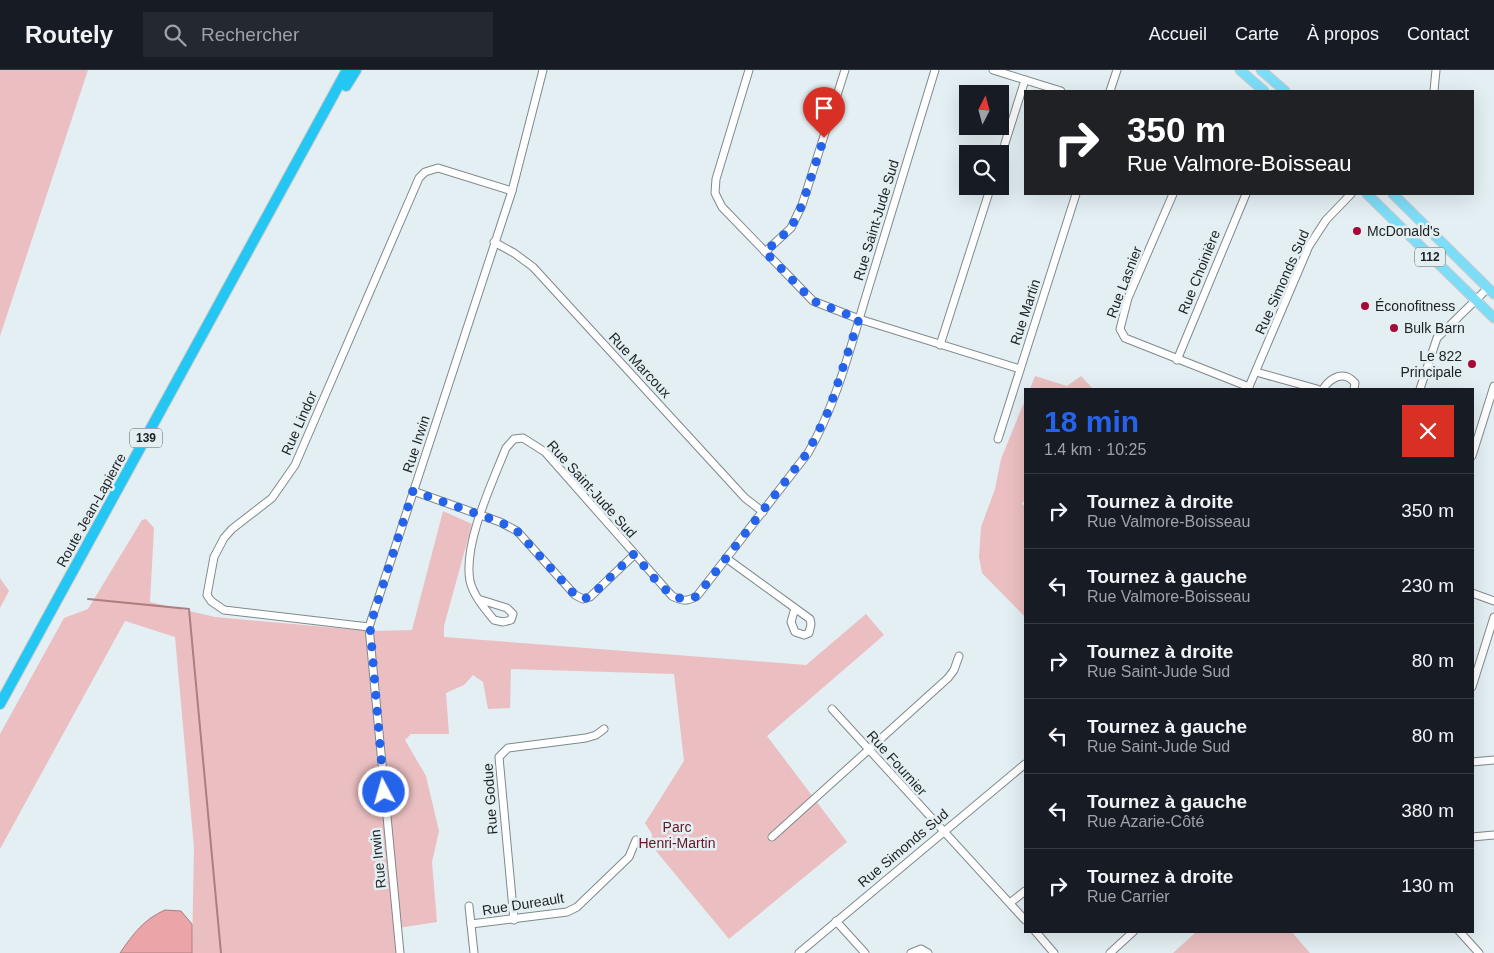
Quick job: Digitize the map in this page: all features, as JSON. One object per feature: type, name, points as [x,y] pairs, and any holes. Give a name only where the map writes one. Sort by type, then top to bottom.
[{"type":"highway","name":"Route Jean-Lapierre","points":[[0,704],[293,172],[347,70]]},
{"type":"highway","name":"Route Jean-Lapierre","points":[[293,172],[356,70]]},
{"type":"main road","points":[[1240,70],[1263,90]]},
{"type":"main road","points":[[1261,70],[1284,90]]},
{"type":"main road","name":"112","points":[[1368,195],[1494,318]]},
{"type":"main road","name":"112","points":[[1394,195],[1491,290]]},
{"type":"street","name":"Rue Irwin","points":[[400,953],[370,626],[512,191],[543,70]]},
{"type":"street","points":[[749,70],[716,179],[714,193],[722,207],[813,301],[859,319],[1020,369]]},
{"type":"street","points":[[765,252],[791,228],[802,205],[845,70]]},
{"type":"street","name":"Rue Saint-Jude Sud","points":[[478,599],[507,608],[513,614],[511,620],[504,622],[494,620],[478,599],[470,582],[469,558],[480,516],[506,448],[514,439],[523,438],[545,452],[672,596],[689,601],[697,596],[763,512],[818,436],[829,410],[859,319],[935,70]]},
{"type":"street","points":[[994,70],[1058,90]]},
{"type":"street","points":[[1110,90],[1116,70]]},
{"type":"street","points":[[1434,90],[1436,70]]},
{"type":"street","points":[[1004,145],[1025,80]]},
{"type":"street","name":"Rue Lindor","points":[[370,626],[224,610],[211,601],[207,595],[214,557],[232,529],[272,498],[295,465],[419,178],[425,172],[438,168],[512,191]]},
{"type":"street","points":[[940,345],[988,195]]},
{"type":"street","name":"Rue Martin","points":[[998,439],[1076,195]]},
{"type":"street","name":"Rue Lasnier","points":[[1173,195],[1128,298],[1120,329],[1125,338],[1249,388]]},
{"type":"street","name":"Rue Choinière","points":[[1177,360],[1246,195]]},
{"type":"street","name":"Rue Simonds Sud","points":[[1249,388],[1309,246],[1326,220],[1350,195]]},
{"type":"street","name":"Rue Marcoux","points":[[494,242],[514,253],[533,268],[745,498],[763,512]]},
{"type":"street","points":[[1420,388],[1437,338],[1475,300],[1491,290]]},
{"type":"street","points":[[1256,372],[1313,388]]},
{"type":"street","points":[[1323,388],[1335,376],[1351,378],[1355,383],[1354,388]]},
{"type":"street","points":[[1474,450],[1494,386]]},
{"type":"street","points":[[413,491],[500,522],[517,531],[575,595],[583,599],[590,597],[634,554]]},
{"type":"street","points":[[726,558],[795,608]]},
{"type":"street","points":[[1474,593],[1494,600]]},
{"type":"street","points":[[1474,681],[1494,617]]},
{"type":"street","points":[[772,837],[948,678],[954,670],[959,656]]},
{"type":"street","name":"Rue Fournier","points":[[832,709],[942,832],[1024,919]]},
{"type":"street","name":"Rue Godue","points":[[514,920],[499,757],[508,748],[586,738],[596,735],[604,729]]},
{"type":"street","points":[[1474,762],[1494,760]]},
{"type":"street","name":"Rue Simonds Sud","points":[[798,953],[1024,765]]},
{"type":"street","points":[[1474,837],[1494,835]]},
{"type":"street","name":"Rue Dureault","points":[[471,924],[567,912],[577,907],[629,857],[636,840]]},
{"type":"street","points":[[1010,903],[1024,892]]},
{"type":"street","points":[[469,906],[474,953]]},
{"type":"street","points":[[836,921],[865,953]]},
{"type":"street","points":[[1037,933],[1054,953]]},
{"type":"street","points":[[1110,953],[1132,933]]},
{"type":"street","points":[[1462,933],[1480,953]]},
{"type":"street","points":[[1466,933],[1467,940]]},
{"type":"street","points":[[911,953],[921,949],[928,953]]},
{"type":"green space","points":[[0,70],[88,70],[0,336]]},
{"type":"green space","points":[[1035,376],[1067,386],[1081,376],[1092,388],[1030,388]]},
{"type":"green space","points":[[1024,402],[1024,501],[1022,504],[1024,505],[1024,616],[982,573],[979,557],[981,527],[995,489],[1001,459]]},
{"type":"green space","name":"Parc Henri-Martin","points":[[443,511],[472,524],[444,626],[444,637],[806,665],[866,614],[884,635],[767,736],[847,842],[729,939],[651,845],[652,834],[645,823],[684,761],[674,674],[511,669],[510,708],[488,709],[483,682],[473,675],[464,685],[446,693],[449,734],[411,734],[405,740],[426,776],[439,831],[432,862],[437,922],[398,928],[400,953],[192,953],[194,848],[175,637],[125,621],[0,849],[0,734],[64,618],[88,609],[142,520],[146,519],[154,528],[150,602],[215,617],[371,631],[412,630]]},
{"type":"green space","points":[[0,578],[9,591],[0,608]]},
{"type":"green space","points":[[1195,933],[1293,933],[1310,953],[1173,953]]},
{"type":"shaded area","points":[[165,910],[181,911],[192,924],[192,953],[120,953],[140,928],[151,918]]},
{"type":"waterway","points":[[88,599],[189,609],[221,953]]},
{"type":"place","name":"McDonald's","points":[[1357,231]]},
{"type":"place","name":"Éconofitness","points":[[1365,306]]},
{"type":"place","name":"Bulk Barn","points":[[1394,328]]},
{"type":"place","name":"Le 822 Principale","points":[[1472,364]]},
{"type":"route","points":[[384,792],[371,656],[370,626],[413,491],[500,522],[517,531],[575,595],[583,599],[590,597],[634,554],[672,596],[689,601],[697,596],[808,452],[818,436],[829,410],[859,319],[813,301],[765,252],[791,228],[802,205],[824,138]]}]
